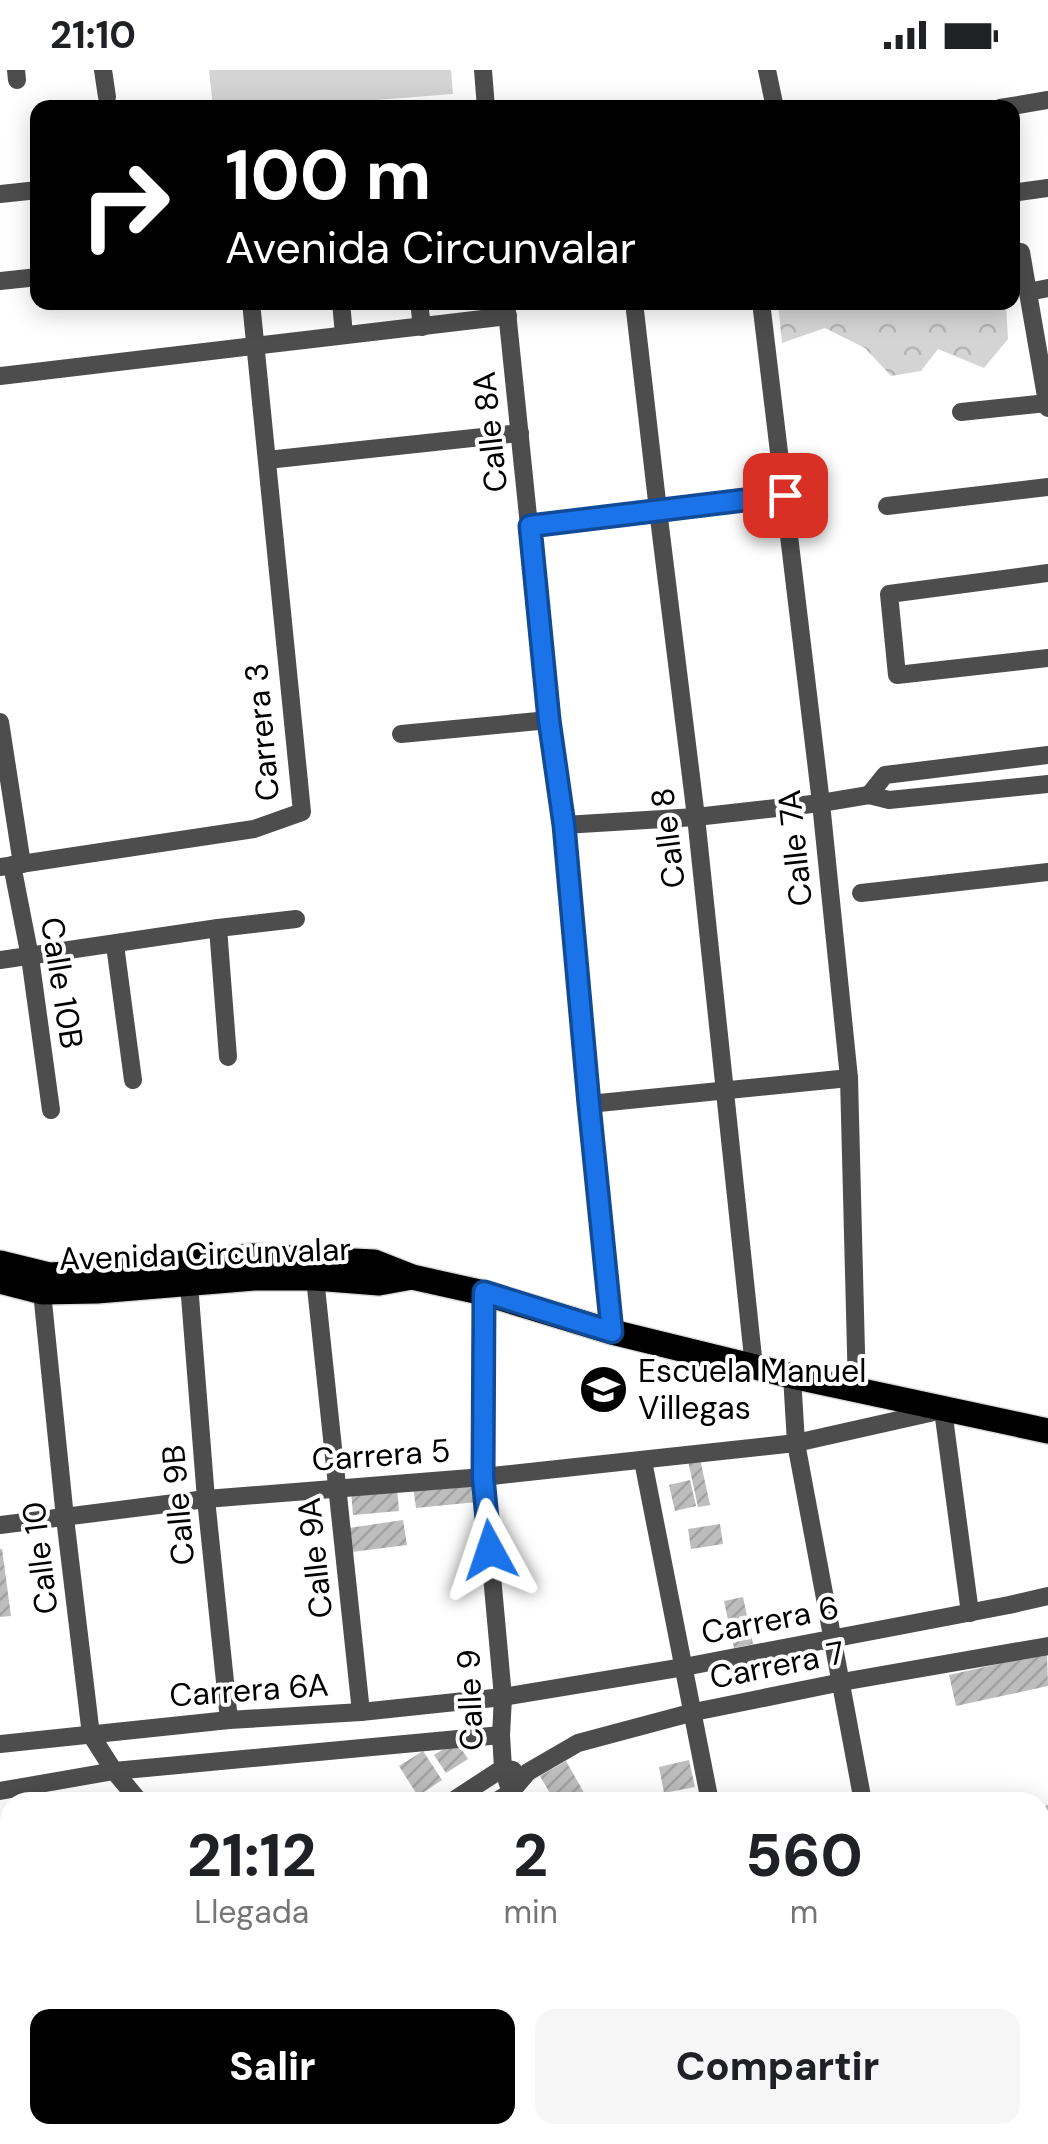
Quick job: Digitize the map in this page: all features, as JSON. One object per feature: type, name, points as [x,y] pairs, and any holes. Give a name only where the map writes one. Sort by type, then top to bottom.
[{"type":"main road","name":"Avenida Circunvalar","points":[[0,1263],[49,1275],[252,1256],[374,1262],[412,1277],[484,1292],[612,1332],[1048,1432]]},
{"type":"main road","name":"Avenida Circunvalar","points":[[0,1282],[36,1291],[97,1291],[254,1278],[379,1283],[412,1277]]},
{"type":"street","points":[[104,70],[107,97]]},
{"type":"street","points":[[483,70],[485,100]]},
{"type":"street","points":[[767,70],[773,100]]},
{"type":"street","points":[[1020,105],[1048,100]]},
{"type":"street","points":[[1020,192],[1048,188]]},
{"type":"street","points":[[0,194],[30,191]]},
{"type":"street","points":[[961,412],[1048,405],[1045,370],[1021,252]]},
{"type":"street","points":[[0,281],[30,278]]},
{"type":"street","points":[[1028,292],[1048,288]]},
{"type":"street","name":"Carrera 3","points":[[11,865],[254,829],[302,812],[252,310]]},
{"type":"street","points":[[342,310],[344,334]]},
{"type":"street","points":[[420,310],[422,326]]},
{"type":"street","points":[[0,376],[422,326],[502,310]]},
{"type":"street","name":"Calle 8A","points":[[507,310],[549,720],[564,825],[612,1332]]},
{"type":"street","name":"Calle 8","points":[[635,310],[696,816],[754,1367]]},
{"type":"street","name":"Calle 7A","points":[[762,310],[821,803],[849,1078],[857,1390]]},
{"type":"street","points":[[267,460],[520,432]]},
{"type":"street","points":[[887,506],[1048,487]]},
{"type":"street","points":[[530,526],[785,495]]},
{"type":"street","points":[[1048,573],[889,594],[896,675],[1048,658]]},
{"type":"street","points":[[400,734],[549,720]]},
{"type":"street","name":"Calle 10B","points":[[0,722],[11,865],[30,957],[51,1110]]},
{"type":"street","points":[[868,796],[886,775],[1048,755]]},
{"type":"street","points":[[564,825],[696,816],[868,796],[889,800],[1048,784]]},
{"type":"street","points":[[861,893],[1048,872]]},
{"type":"street","points":[[0,960],[296,919]]},
{"type":"street","points":[[218,928],[228,1058]]},
{"type":"street","points":[[115,945],[133,1080]]},
{"type":"street","points":[[589,1104],[849,1078]]},
{"type":"street","name":"Calle 9A","points":[[315,1278],[361,1712]]},
{"type":"street","name":"Calle 9B","points":[[189,1284],[229,1720]]},
{"type":"street","points":[[0,1299],[36,1291]]},
{"type":"street","name":"Calle 10","points":[[36,1291],[91,1735],[132,1792]]},
{"type":"street","name":"Calle 9","points":[[484,1292],[483,1477],[503,1697],[501,1735],[506,1792]]},
{"type":"street","points":[[792,1376],[796,1444],[862,1792]]},
{"type":"street","points":[[942,1410],[970,1613]]},
{"type":"street","name":"Carrera 5","points":[[0,1525],[206,1500],[483,1477],[796,1444],[942,1410]]},
{"type":"street","points":[[644,1461],[708,1792]]},
{"type":"street","name":"Carrera 6","points":[[503,1697],[684,1667],[1048,1596]]},
{"type":"street","name":"Carrera 7","points":[[512,1792],[528,1772],[578,1743],[694,1712],[1048,1646]]},
{"type":"street","name":"Carrera 6A","points":[[0,1744],[503,1697]]},
{"type":"street","points":[[0,1791],[114,1771],[501,1735]]},
{"type":"street","points":[[466,1792],[503,1768],[528,1772]]},
{"type":"green space","points":[[209,70],[451,70],[453,94],[376,100],[212,100]]},
{"type":"green space","points":[[779,310],[1006,310],[1008,339],[984,368],[938,349],[921,371],[891,376],[865,348],[825,328],[782,343]]},
{"type":"building","points":[[700,1459],[710,1505],[698,1507],[688,1461]]},
{"type":"building","points":[[475,1480],[477,1502],[416,1508],[413,1486]]},
{"type":"building","points":[[690,1480],[696,1506],[675,1511],[669,1485]]},
{"type":"building","points":[[397,1487],[399,1511],[353,1515],[351,1491]]},
{"type":"building","points":[[403,1520],[407,1545],[352,1552],[349,1528]]},
{"type":"building","points":[[720,1524],[723,1544],[691,1549],[688,1529]]},
{"type":"building","points":[[0,1549],[11,1616],[0,1617]]},
{"type":"building","points":[[743,1597],[753,1644],[734,1648],[724,1601]]},
{"type":"building","points":[[1047,1653],[1048,1686],[956,1706],[949,1675]]},
{"type":"building","points":[[456,1741],[468,1759],[446,1773],[434,1755]]},
{"type":"building","points":[[423,1751],[442,1780],[424,1792],[415,1792],[399,1766]]},
{"type":"building","points":[[689,1760],[695,1787],[664,1792],[659,1767]]},
{"type":"building","points":[[566,1761],[584,1792],[549,1792],[540,1776]]},
{"type":"place","name":"Escuela Manuel Villegas","points":[[603,1389]]},
{"type":"route","points":[[490,1550],[483,1477],[484,1292],[612,1332],[564,825],[549,720],[530,526],[785,495]]}]
